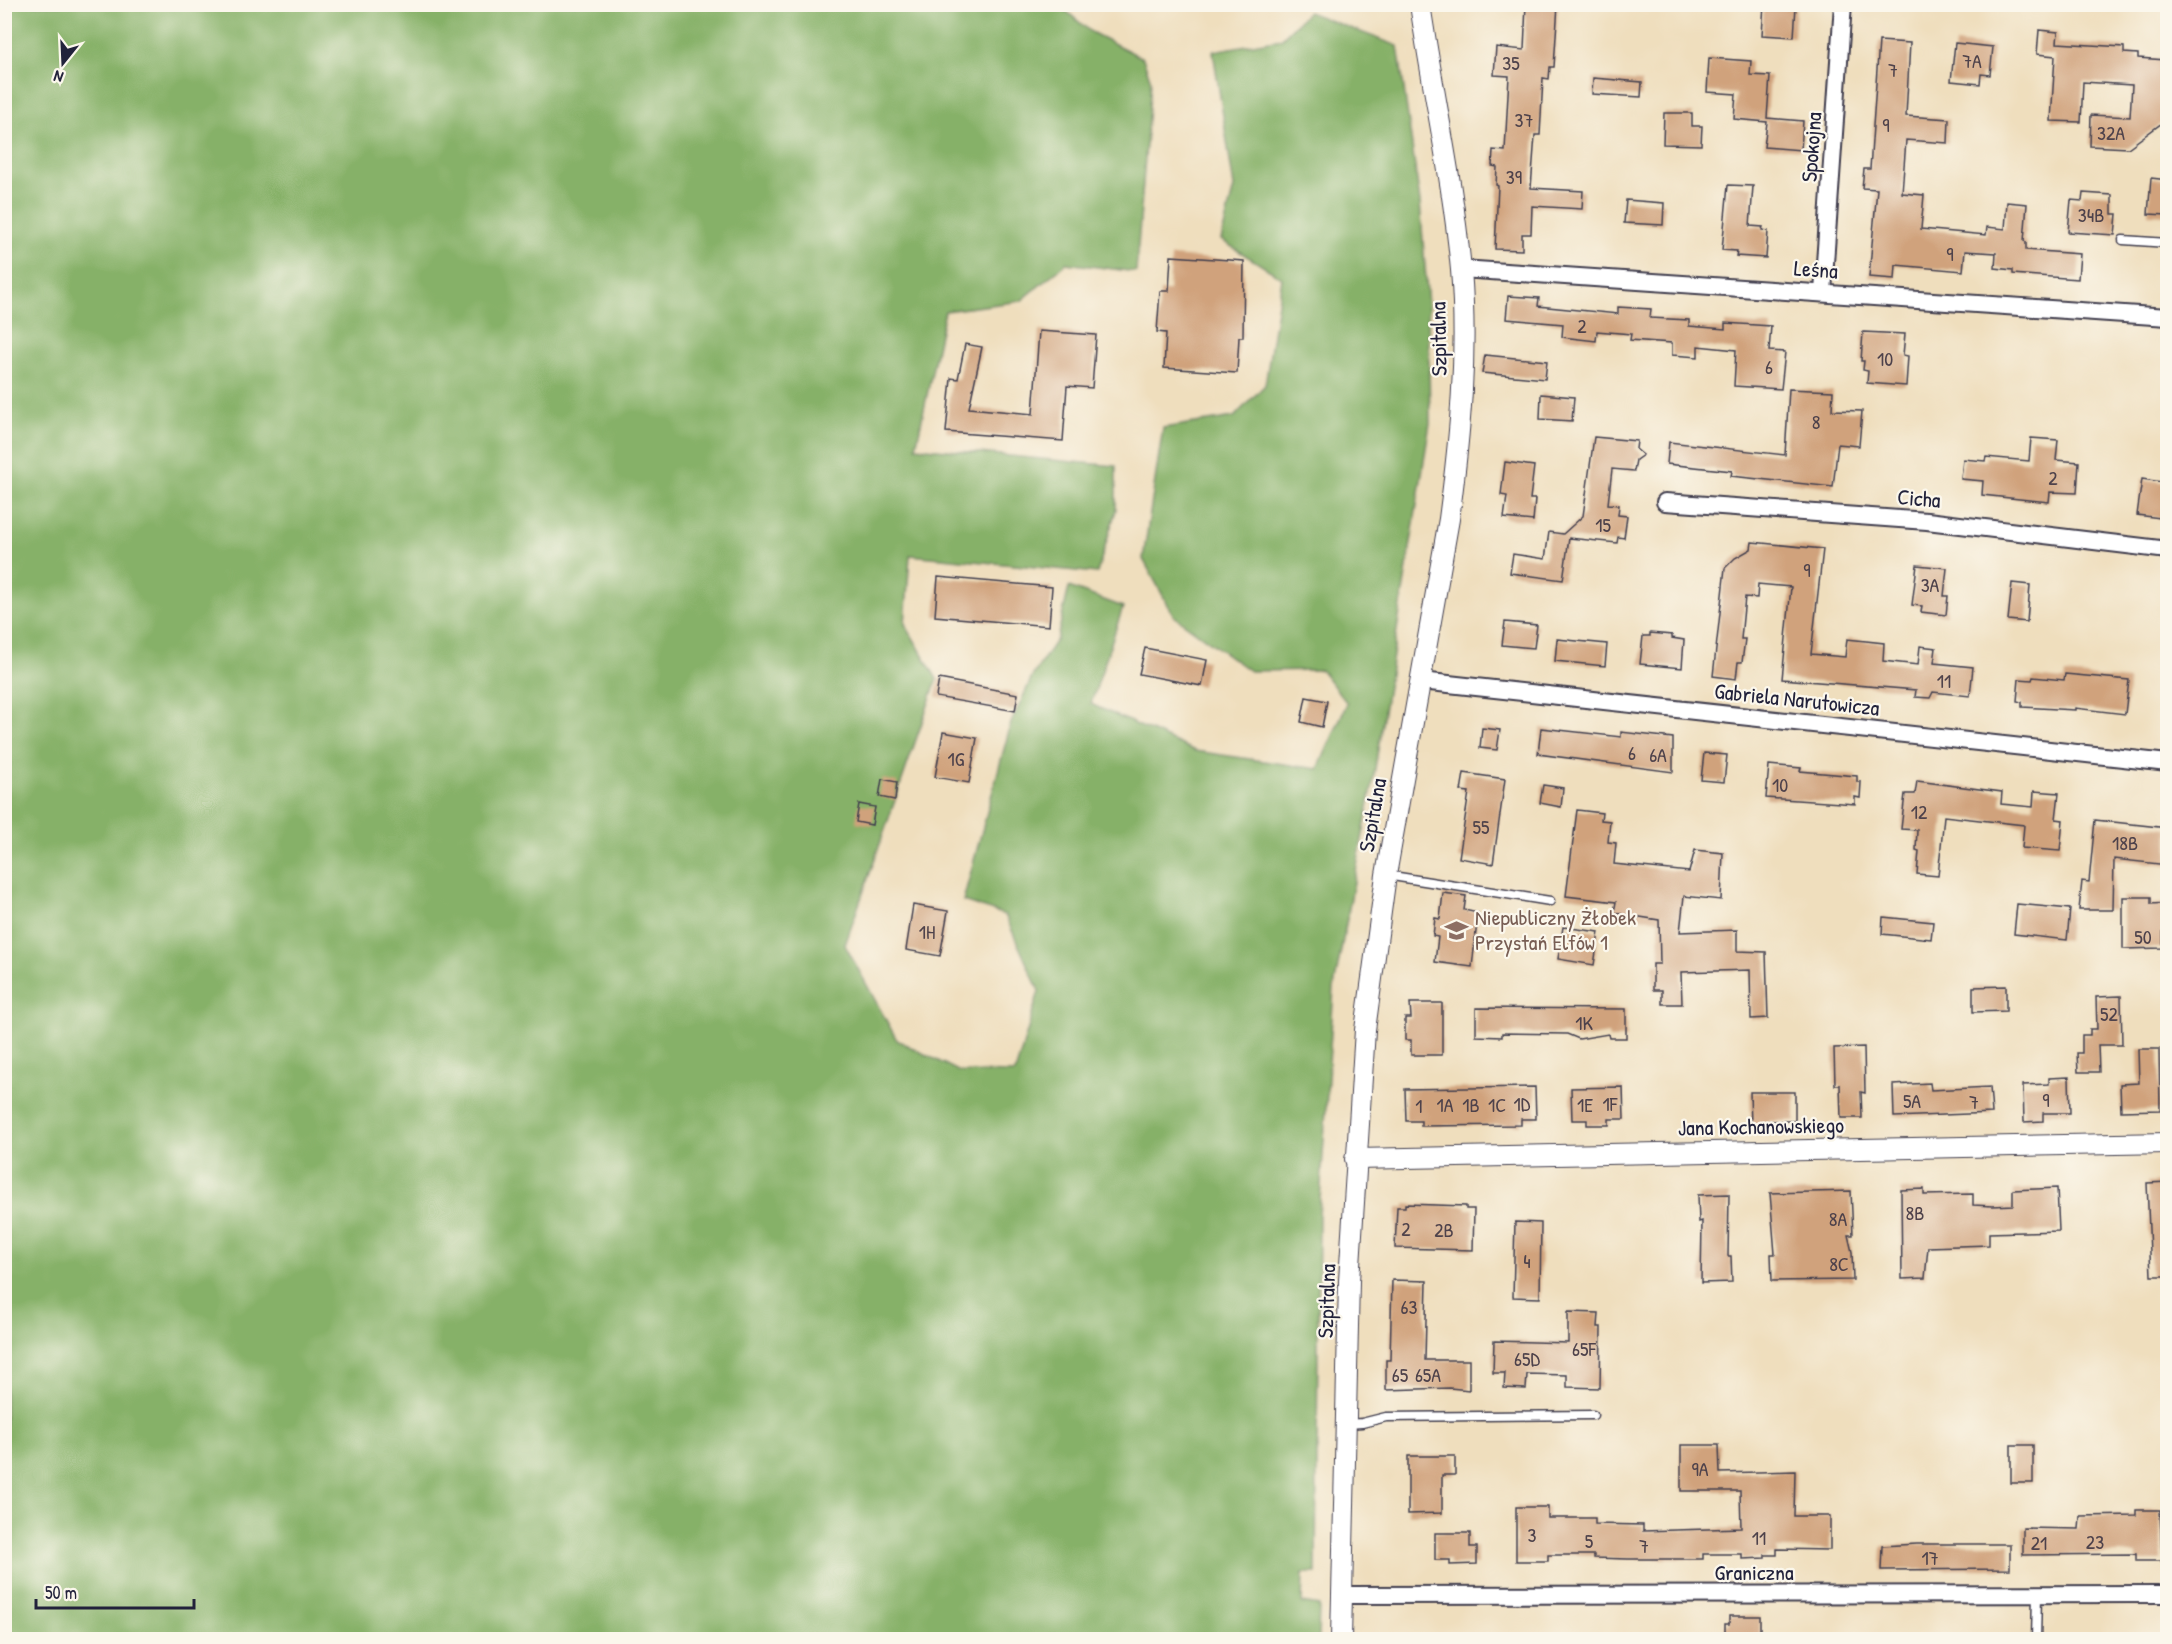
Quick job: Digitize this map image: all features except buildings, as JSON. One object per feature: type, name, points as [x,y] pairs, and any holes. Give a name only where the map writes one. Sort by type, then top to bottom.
[{"type":"street","name":"Szpitalna","points":[[1341,1640],[1355,1159],[1365,1030],[1386,875],[1421,681],[1456,465],[1464,372],[1461,269],[1420,4]]},
{"type":"street","name":"Spokojna","points":[[1823,292],[1843,4]]},
{"type":"street","name":"Leśna","points":[[1461,269],[2168,317]]},
{"type":"street","name":"Cicha","points":[[1665,502],[1927,521],[2168,549]]},
{"type":"street","name":"Gabriela Narutowicza","points":[[1421,681],[2168,763]]},
{"type":"street","name":"Jana Kochanowskiego","points":[[1355,1159],[2168,1143]]},
{"type":"street","name":"Graniczna","points":[[1341,1595],[2168,1594]]},
{"type":"lane","points":[[2124,240],[2168,243]]},
{"type":"lane","points":[[1386,875],[1550,901]]},
{"type":"lane","points":[[1347,1424],[1362,1424],[1386,1417],[1593,1415]]},
{"type":"lane","points":[[2036,1640],[2037,1594]]},
{"type":"green space","points":[[1058,4],[1091,32],[1143,58],[1151,81],[1136,272],[1066,263],[1021,301],[945,311],[916,447],[1116,466],[1116,510],[1097,573],[910,555],[905,624],[937,679],[845,945],[897,1040],[960,1072],[1015,1073],[1039,991],[1005,915],[963,901],[1011,723],[1033,675],[1057,639],[1069,587],[1123,607],[1091,704],[1195,751],[1318,769],[1347,703],[1321,670],[1250,671],[1174,616],[1143,559],[1163,428],[1234,417],[1265,385],[1282,278],[1221,240],[1234,187],[1213,51],[1281,39],[1308,12],[1398,46],[1420,202],[1428,305],[1430,423],[1372,787],[1334,987],[1319,1216],[1316,1573],[1303,1573],[1302,1603],[1319,1606],[1318,1639],[5,1640],[5,5]]},
{"type":"place","name":"Niepubliczny Żłobek Przystań Elfów 1","points":[[1457,930]]}]
